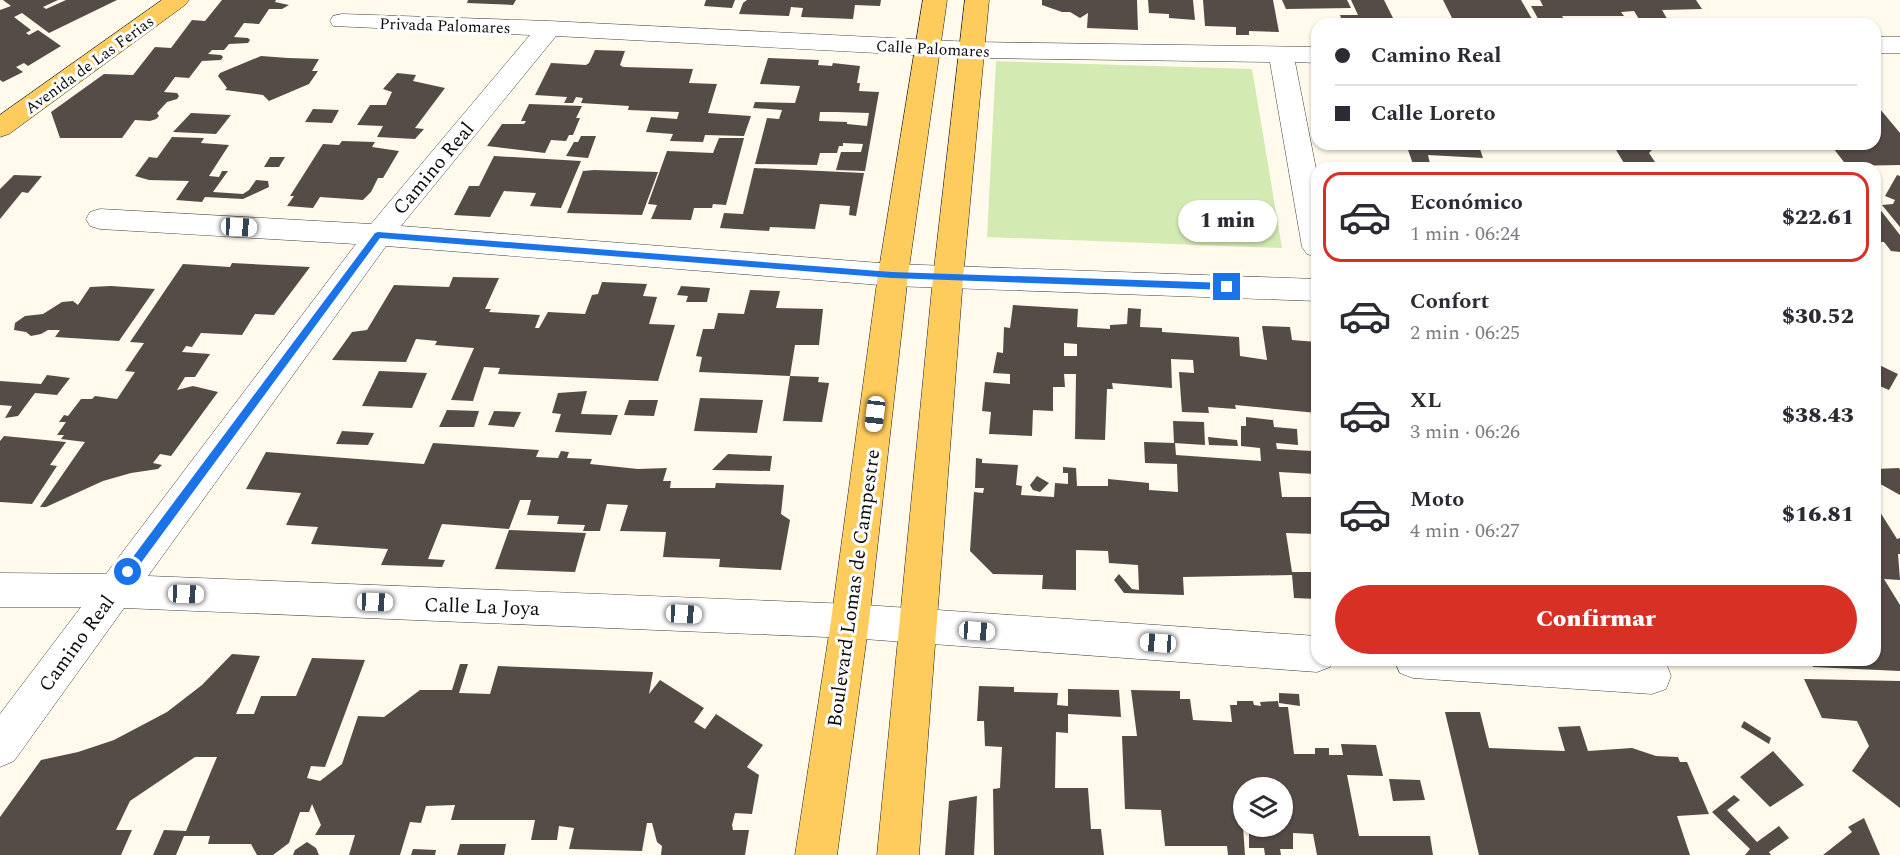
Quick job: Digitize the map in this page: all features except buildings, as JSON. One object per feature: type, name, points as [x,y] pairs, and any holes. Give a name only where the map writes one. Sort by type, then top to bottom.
[{"type":"main road","name":"Avenida de Las Ferias","points":[[0,128],[177,0]]},
{"type":"main road","name":"Boulevard Lomas de Campestre","points":[[816,855],[849,621],[892,275],[934,0]]},
{"type":"main road","points":[[898,855],[948,278],[978,0]]},
{"type":"street","name":"Privada Palomares","points":[[342,21],[549,28]]},
{"type":"street","name":"Calle Palomares","points":[[549,28],[927,49],[1311,55]]},
{"type":"street","name":"Camino Real","points":[[0,747],[378,235],[549,28]]},
{"type":"street","points":[[1881,45],[1900,45]]},
{"type":"street","points":[[1281,56],[1311,215]]},
{"type":"street","points":[[100,219],[378,235],[892,275],[1311,290]]},
{"type":"street","name":"Calle La Joya","points":[[0,590],[114,591],[849,621],[1311,654]]},
{"type":"street","points":[[1503,666],[1652,676]]},
{"type":"green space","points":[[996,61],[1252,69],[1282,248],[987,237]]},
{"type":"route","points":[[128,572],[378,235],[892,275],[1227,287]]}]
